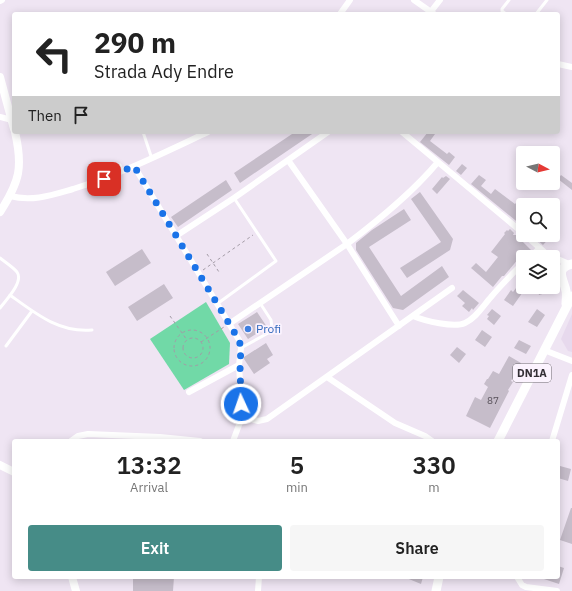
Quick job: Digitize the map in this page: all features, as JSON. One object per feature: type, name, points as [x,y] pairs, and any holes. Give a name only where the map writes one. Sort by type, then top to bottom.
[{"type":"main road","points":[[0,80],[12,120]]},
{"type":"main road","points":[[0,212],[10,196],[17,179],[20,164],[20,155],[15,134]]},
{"type":"main road","points":[[566,306],[566,281],[563,268],[571,264]]},
{"type":"main road","name":"DN1A","points":[[499,439],[572,296]]},
{"type":"main road","points":[[0,465],[12,471]]},
{"type":"main road","points":[[73,579],[76,591]]},
{"type":"main road","points":[[436,591],[439,579]]},
{"type":"street","points":[[341,12],[350,0]]},
{"type":"street","points":[[414,0],[431,12]]},
{"type":"street","points":[[433,12],[440,0]]},
{"type":"street","points":[[560,64],[572,67]]},
{"type":"street","points":[[0,117],[12,120]]},
{"type":"street","points":[[10,196],[24,199],[42,197],[104,179],[121,168],[134,166],[152,159],[204,134]]},
{"type":"street","points":[[176,236],[234,198],[325,134]]},
{"type":"street","points":[[404,134],[516,227]]},
{"type":"street","points":[[288,160],[347,244],[399,326]]},
{"type":"street","points":[[229,324],[347,244],[409,193],[438,162]]},
{"type":"street","points":[[134,166],[239,340],[241,348],[240,365],[242,417],[234,439]]},
{"type":"street","points":[[533,242],[542,250]]},
{"type":"street","points":[[560,261],[571,264]]},
{"type":"street","points":[[413,316],[430,321],[452,324],[464,323],[472,318],[516,271]]},
{"type":"street","points":[[560,271],[566,281]]},
{"type":"street","points":[[242,417],[258,421],[267,419],[452,288]]},
{"type":"street","points":[[544,350],[572,361]]},
{"type":"street","points":[[188,392],[240,365]]},
{"type":"street","points":[[553,439],[572,375]]},
{"type":"street","points":[[327,377],[395,423],[429,439]]},
{"type":"street","points":[[74,439],[78,436],[88,434],[160,436],[184,439]]},
{"type":"street","points":[[258,591],[259,579]]},
{"type":"street","points":[[518,579],[520,591]]},
{"type":"street","points":[[518,579],[526,587],[556,591]]},
{"type":"lane","points":[[503,12],[502,9],[509,0]]},
{"type":"lane","points":[[538,12],[547,0]]},
{"type":"lane","points":[[144,134],[152,159]]},
{"type":"lane","points":[[217,304],[276,261],[234,198]]},
{"type":"lane","points":[[0,258],[18,274],[19,279],[17,285],[0,308]]},
{"type":"lane","points":[[10,295],[55,325],[80,331],[92,330]]},
{"type":"lane","points":[[241,348],[270,332],[272,328],[271,320],[260,303]]},
{"type":"lane","points":[[6,346],[32,310]]},
{"type":"path","points":[[198,273],[257,233]]},
{"type":"path","points":[[207,254],[219,272]]},
{"type":"path","points":[[170,316],[187,340]]},
{"type":"path","points":[[200,342],[229,324]]},
{"type":"path","points":[[193,330],[199,331],[207,338],[210,349],[206,359],[197,365],[186,365],[177,358],[174,347],[182,333],[193,330]]},
{"type":"path","points":[[193,339],[200,342],[202,345],[202,352],[197,357],[191,358],[185,355],[183,349],[187,340],[193,339]]},
{"type":"shaded area","points":[[572,314],[572,352],[568,351],[561,339]]},
{"type":"green space","points":[[206,302],[230,343],[229,364],[184,390],[150,339]]},
{"type":"building","points":[[292,134],[312,134],[240,183],[234,173]]},
{"type":"building","points":[[426,134],[435,134],[430,141],[447,154],[449,152],[455,157],[449,165],[420,142]]},
{"type":"building","points":[[462,164],[467,168],[461,175],[456,171]]},
{"type":"building","points":[[479,175],[486,180],[481,186],[491,194],[495,189],[515,204],[516,203],[516,221],[471,184]]},
{"type":"building","points":[[561,175],[572,183],[572,190],[560,181]]},
{"type":"building","points":[[446,176],[450,179],[437,194],[432,189],[442,177],[443,178]]},
{"type":"building","points":[[226,180],[232,190],[178,227],[171,217]]},
{"type":"building","points":[[420,192],[453,239],[450,250],[407,278],[400,268],[441,242],[411,199]]},
{"type":"building","points":[[404,209],[411,220],[369,247],[401,296],[442,266],[449,277],[403,310],[393,308],[356,250],[356,243],[372,230]]},
{"type":"building","points":[[510,229],[514,233],[513,235],[516,235],[516,242],[523,242],[531,250],[516,250],[516,262],[493,287],[471,268],[476,263],[486,272],[498,257],[491,252],[505,234],[504,233],[507,230],[508,231]]},
{"type":"building","points":[[142,249],[151,263],[115,286],[106,272]]},
{"type":"building","points":[[164,284],[173,298],[137,321],[128,307]]},
{"type":"building","points":[[516,288],[516,294],[521,294],[513,306],[504,300],[511,290],[513,292]]},
{"type":"building","points":[[463,290],[479,303],[469,312],[462,306],[465,303],[457,296]]},
{"type":"building","points":[[492,309],[501,316],[494,325],[487,319],[489,316],[487,315]]},
{"type":"building","points":[[537,309],[545,315],[537,327],[528,322]]},
{"type":"building","points":[[257,312],[267,327],[248,339],[238,324]]},
{"type":"building","points":[[482,330],[492,337],[485,347],[475,340]]},
{"type":"building","points":[[519,340],[531,346],[526,354],[514,348]]},
{"type":"building","points":[[266,343],[273,355],[267,359],[270,363],[254,374],[244,357]]},
{"type":"building","points":[[457,347],[466,354],[459,363],[450,355]]},
{"type":"building","points":[[509,356],[521,363],[511,381],[513,382],[508,390],[509,391],[490,428],[466,416],[475,397],[481,400],[488,387],[484,384],[487,379],[493,371],[499,374]]},
{"type":"building","points":[[560,466],[571,469],[568,481],[560,479]]},
{"type":"building","points":[[572,508],[572,544],[560,540]]},
{"type":"building","points":[[560,567],[564,568],[559,584],[544,579],[560,579]]},
{"type":"building","points":[[133,579],[174,579],[173,591],[133,591]]},
{"type":"building","points":[[409,579],[422,579],[421,584]]},
{"type":"place","name":"Profi","points":[[248,329]]},
{"type":"route","points":[[104,179],[134,166],[239,340],[241,348],[241,404]]}]
